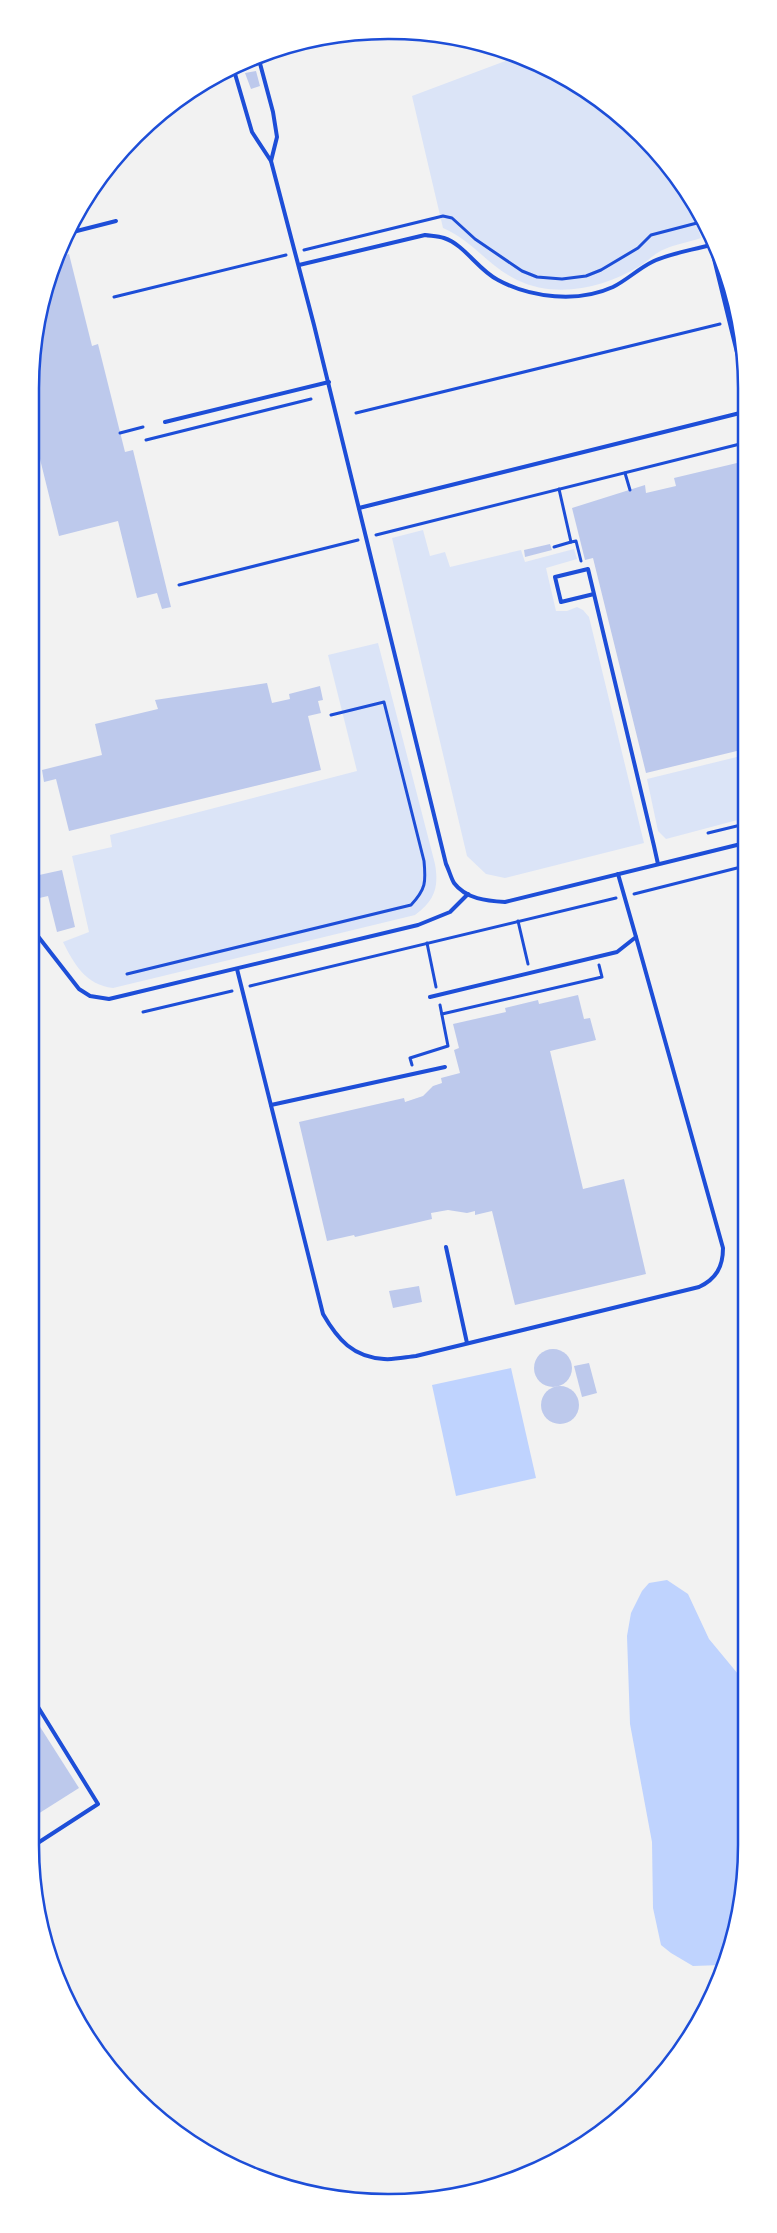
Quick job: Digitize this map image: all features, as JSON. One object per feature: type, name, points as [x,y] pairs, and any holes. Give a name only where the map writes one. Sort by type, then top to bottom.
[{"type":"lane","points":[[260,63],[273,112],[277,137],[271,161]]},
{"type":"lane","points":[[235,74],[252,132],[271,161],[329,382],[446,864],[454,883],[468,894],[484,901],[505,902],[738,845]]},
{"type":"lane","points":[[77,231],[116,221]]},
{"type":"lane","points":[[299,265],[425,235],[444,238],[453,243],[497,280],[522,290],[545,295],[566,296],[587,295],[612,288],[652,262],[708,246]]},
{"type":"lane","points":[[714,260],[735,343]]},
{"type":"lane","points":[[165,422],[329,382]]},
{"type":"lane","points":[[359,508],[738,413]]},
{"type":"lane","points":[[594,594],[561,602],[555,577],[588,569],[594,594],[658,864]]},
{"type":"lane","points":[[237,969],[323,1314],[340,1341],[349,1348],[384,1359],[416,1356],[699,1287],[709,1283],[718,1272],[723,1260],[723,1248],[618,874]]},
{"type":"lane","points":[[39,938],[65,974],[79,989],[90,996],[109,999],[130,996],[418,924],[450,912],[468,894]]},
{"type":"lane","points":[[430,997],[617,952],[636,937]]},
{"type":"lane","points":[[271,1105],[445,1067]]},
{"type":"lane","points":[[446,1248],[467,1343]]},
{"type":"lane","points":[[39,1709],[98,1804],[39,1842]]},
{"type":"path","points":[[114,297],[443,216],[452,218],[475,239],[522,271],[537,277],[562,279],[586,276],[601,270],[638,248],[651,235],[697,224]]},
{"type":"path","points":[[356,413],[730,322]]},
{"type":"path","points":[[146,440],[311,400]]},
{"type":"path","points":[[120,433],[143,427]]},
{"type":"path","points":[[179,585],[738,445]]},
{"type":"path","points":[[625,473],[630,490]]},
{"type":"path","points":[[559,489],[571,542]]},
{"type":"path","points":[[554,546],[576,541],[583,571]]},
{"type":"path","points":[[127,974],[412,905],[418,898],[425,886],[424,861],[384,702],[331,715]]},
{"type":"path","points":[[708,833],[738,826]]},
{"type":"path","points":[[143,1012],[738,868]]},
{"type":"path","points":[[518,921],[535,992]]},
{"type":"path","points":[[414,1074],[410,1058],[448,1046],[426,943]]},
{"type":"path","points":[[442,1014],[602,977],[597,957]]},
{"type":"shaded area","points":[[508,60],[543,75],[583,98],[636,141],[679,194],[697,225],[701,238],[662,250],[626,274],[595,285],[564,290],[548,289],[532,286],[517,280],[497,268],[463,239],[443,228],[412,96]]},
{"type":"shaded area","points":[[423,530],[430,556],[445,552],[450,567],[521,550],[525,562],[574,549],[577,559],[546,568],[556,611],[567,611],[577,607],[583,610],[589,617],[644,843],[505,878],[486,874],[467,856],[392,538]]},
{"type":"shaded area","points":[[378,643],[435,864],[436,886],[427,904],[415,915],[113,988],[95,983],[88,978],[72,958],[63,942],[89,932],[72,856],[112,847],[110,835],[357,771],[328,655]]},
{"type":"shaded area","points":[[738,757],[738,820],[666,839],[658,831],[647,779]]},
{"type":"water","points":[[511,1368],[536,1478],[456,1496],[432,1385]]},
{"type":"water","points":[[667,1580],[688,1594],[709,1639],[738,1674],[738,1867],[732,1913],[717,1965],[693,1966],[661,1945],[653,1908],[652,1842],[630,1724],[627,1636],[631,1613],[642,1591],[649,1583]]},
{"type":"building","points":[[256,71],[260,86],[251,89],[245,73]]},
{"type":"building","points":[[69,254],[92,346],[98,344],[125,452],[133,450],[171,607],[162,609],[157,593],[137,598],[118,521],[59,536],[39,459],[39,366],[45,320],[65,255]]},
{"type":"building","points":[[737,463],[738,467],[738,751],[646,773],[593,558],[585,560],[572,508],[645,485],[646,493],[676,486],[674,478]]},
{"type":"building","points":[[550,544],[552,550],[525,557],[524,550]]},
{"type":"building","points":[[267,683],[272,703],[290,699],[289,694],[320,686],[323,700],[318,701],[321,713],[308,716],[321,770],[69,831],[56,779],[44,782],[42,770],[102,755],[95,724],[158,709],[155,700]]},
{"type":"building","points":[[62,870],[75,927],[57,932],[48,896],[39,898],[39,875]]},
{"type":"building","points":[[578,995],[584,1019],[590,1018],[596,1040],[550,1051],[583,1189],[624,1179],[646,1274],[515,1305],[492,1211],[475,1215],[475,1211],[467,1213],[448,1210],[431,1213],[432,1219],[355,1237],[354,1235],[327,1241],[299,1122],[404,1098],[405,1102],[423,1096],[433,1086],[442,1083],[441,1078],[460,1073],[454,1050],[459,1048],[453,1024],[506,1012],[505,1008],[538,1000],[539,1004]]},
{"type":"building","points":[[419,1286],[422,1302],[393,1308],[389,1291]]},
{"type":"building","points":[[553,1349],[566,1355],[572,1368],[566,1381],[553,1387],[540,1381],[534,1368],[540,1355]]},
{"type":"building","points":[[589,1363],[597,1393],[582,1397],[574,1366]]},
{"type":"building","points":[[560,1386],[573,1392],[579,1405],[573,1418],[560,1424],[547,1418],[541,1405],[547,1392]]},
{"type":"building","points":[[39,1725],[79,1788],[39,1813]]}]
